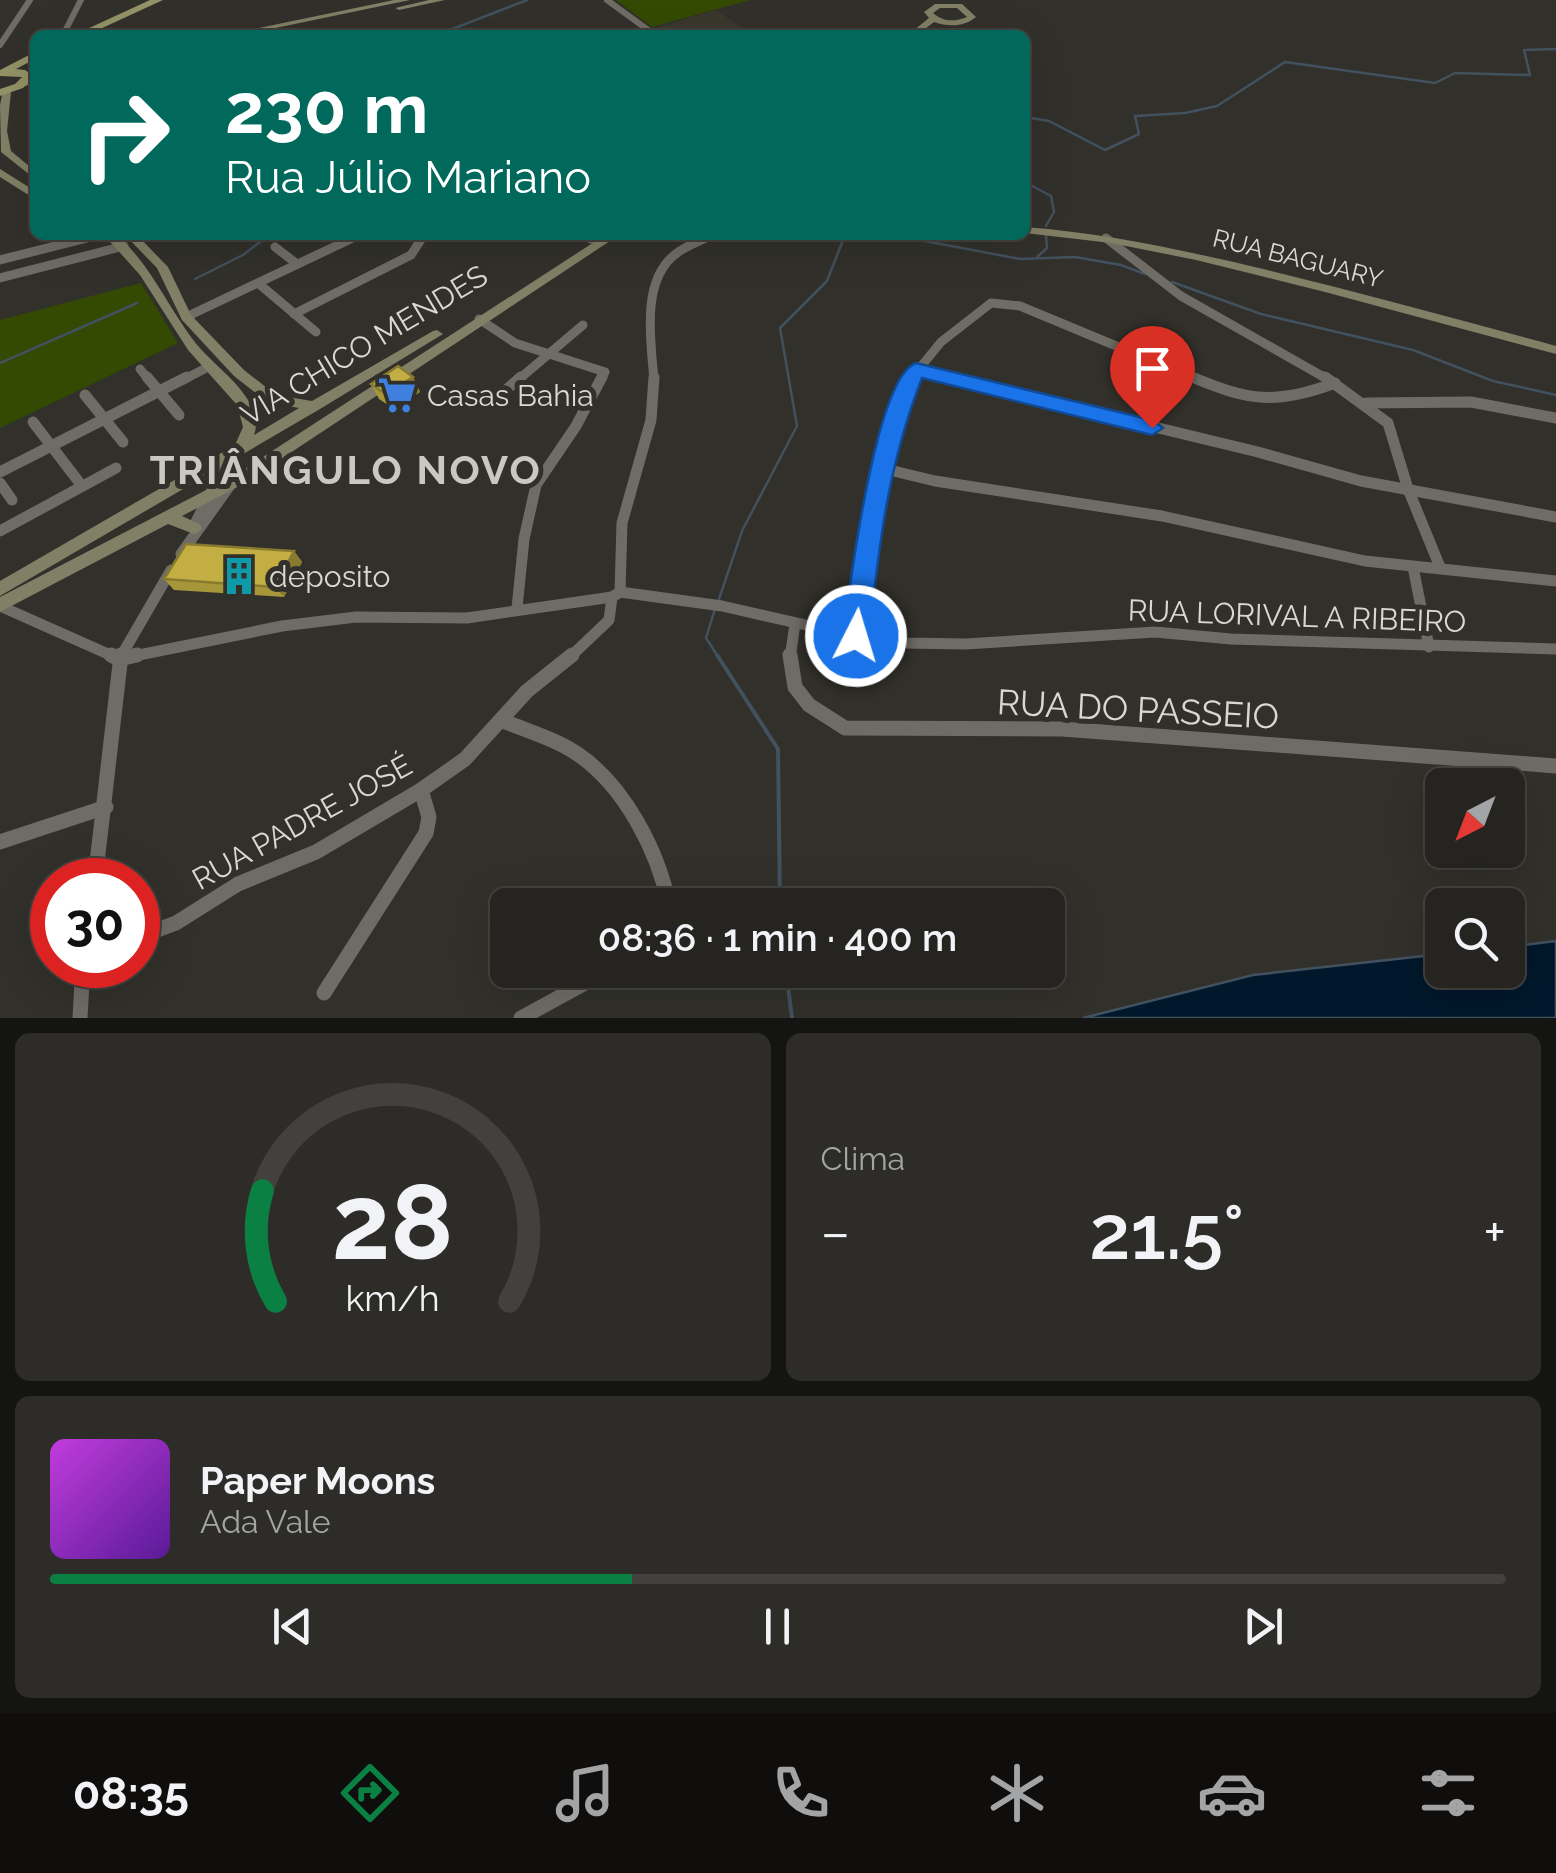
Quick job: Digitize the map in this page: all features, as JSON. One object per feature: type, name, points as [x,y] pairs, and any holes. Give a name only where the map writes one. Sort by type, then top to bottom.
[{"type":"main road","points":[[91,30],[158,0]]},
{"type":"main road","points":[[102,30],[168,0]]},
{"type":"main road","points":[[2,72],[30,60]]},
{"type":"main road","points":[[2,72],[29,77]]},
{"type":"main road","points":[[3,93],[29,77]]},
{"type":"street","points":[[0,44],[30,0]]},
{"type":"street","points":[[66,30],[81,0]]},
{"type":"street","points":[[253,30],[406,0]]},
{"type":"street","points":[[293,30],[441,0]]},
{"type":"street","points":[[607,0],[648,30]]},
{"type":"street","points":[[954,23],[933,19],[928,12],[961,0]]},
{"type":"street","points":[[938,6],[970,6],[972,17],[938,30]]},
{"type":"street","points":[[919,30],[933,19]]},
{"type":"street","points":[[3,93],[6,152],[30,172]]},
{"type":"street","points":[[0,172],[30,193]]},
{"type":"street","name":"RUA BAGUARY","points":[[1030,230],[1106,238],[1359,296],[1556,350]]},
{"type":"street","points":[[1106,238],[1181,296],[1335,382],[1388,422],[1408,489],[1440,567]]},
{"type":"street","points":[[0,260],[79,240]]},
{"type":"street","points":[[186,317],[348,240]]},
{"type":"street","points":[[294,314],[411,255],[421,240]]},
{"type":"street","name":"VIA CHICO MENDES","points":[[0,589],[318,406],[585,240]]},
{"type":"street","name":"VIA CHICO MENDES","points":[[0,606],[252,471],[338,411],[605,240]]},
{"type":"street","name":"RUA PADRE JOSÉ","points":[[160,929],[238,884],[316,852],[421,790],[465,759],[526,691],[596,636],[609,620],[616,595],[616,553],[627,494],[651,419],[651,304],[670,258],[703,240]]},
{"type":"street","points":[[0,278],[127,241],[154,257],[186,317],[239,373],[267,396],[294,405],[338,411]]},
{"type":"street","points":[[98,858],[119,659],[191,535],[209,495],[249,433],[250,419],[228,385],[181,332],[127,241]]},
{"type":"street","points":[[275,248],[297,264]]},
{"type":"street","points":[[258,283],[316,332]]},
{"type":"street","points":[[159,295],[174,290]]},
{"type":"street","points":[[856,636],[880,468],[916,370],[991,303],[1025,308],[1237,396],[1266,401],[1289,398],[1335,382]]},
{"type":"street","points":[[479,319],[515,343],[605,372],[576,426],[536,485],[524,539],[516,608]]},
{"type":"street","points":[[490,404],[583,325]]},
{"type":"street","points":[[0,472],[210,366]]},
{"type":"street","points":[[140,369],[179,414]]},
{"type":"street","points":[[916,370],[1258,452],[1360,481],[1556,517]]},
{"type":"street","points":[[85,395],[123,442]]},
{"type":"street","points":[[1366,403],[1471,402],[1556,418]]},
{"type":"street","points":[[34,422],[82,486]]},
{"type":"street","points":[[237,453],[252,471]]},
{"type":"street","points":[[0,530],[116,468]]},
{"type":"street","points":[[880,468],[1141,512],[1259,540],[1413,567],[1556,581]]},
{"type":"street","points":[[0,483],[12,500]]},
{"type":"street","points":[[191,535],[230,484]]},
{"type":"street","points":[[168,517],[191,535]]},
{"type":"street","points":[[1413,567],[1429,647]]},
{"type":"street","name":"RUA LORIVAL A RIBEIRO","points":[[119,659],[258,629],[356,618],[467,618],[616,595],[672,598],[856,636],[944,644],[1177,630],[1231,638],[1556,649]]},
{"type":"street","points":[[0,606],[119,659]]},
{"type":"street","name":"RUA DO PASSEIO","points":[[795,624],[790,658],[795,687],[809,706],[845,728],[1062,729],[1556,766]]},
{"type":"street","points":[[501,720],[562,747],[597,769],[646,842],[666,888]]},
{"type":"street","points":[[324,993],[426,833],[429,817],[421,790]]},
{"type":"street","points":[[0,842],[106,807]]},
{"type":"street","points":[[80,1018],[82,988]]},
{"type":"street","points":[[520,1018],[576,988]]},
{"type":"shaded area","points":[[716,10],[746,30],[657,30],[654,28]]},
{"type":"green space","points":[[616,0],[750,0],[652,27]]},
{"type":"green space","points":[[141,283],[178,343],[0,428],[0,320]]},
{"type":"water","points":[[1556,941],[1556,1018],[1083,1018],[1253,975],[1425,956],[1425,988],[1525,988],[1525,945]]},
{"type":"building","points":[[398,366],[413,377],[386,394],[371,384]]},
{"type":"building","name":"deposito","points":[[186,544],[294,551],[275,587],[164,579]]},
{"type":"waterway","points":[[450,30],[527,0]]},
{"type":"waterway","points":[[1030,118],[1049,121],[1105,150],[1139,134],[1135,116],[1185,113],[1217,106],[1285,62],[1435,83],[1455,73],[1530,75],[1524,50],[1556,49]]},
{"type":"waterway","points":[[1030,185],[1051,196],[1054,212],[1046,226]]},
{"type":"waterway","points":[[1037,257],[1047,248],[1046,236]]},
{"type":"waterway","points":[[195,279],[243,255],[262,240]]},
{"type":"waterway","points":[[718,602],[742,531],[797,426],[780,328],[827,281],[843,240]]},
{"type":"waterway","points":[[919,240],[1020,259],[1075,257],[1121,265],[1145,274]]},
{"type":"waterway","points":[[1172,282],[1261,314],[1413,350],[1493,381],[1556,395]]},
{"type":"waterway","points":[[0,363],[137,303]]},
{"type":"waterway","points":[[715,609],[706,638],[719,658]]},
{"type":"waterway","points":[[717,655],[778,749],[780,888]]},
{"type":"waterway","points":[[788,988],[792,1018]]},
{"type":"place","name":"Casas Bahia","points":[[397,395]]},
{"type":"place","name":"deposito","points":[[239,576]]},
{"type":"district","name":"TRIÂNGULO NOVO","points":[[346,469]]},
{"type":"route","points":[[856,636],[874,497],[891,430],[916,370],[1152,428]]}]
